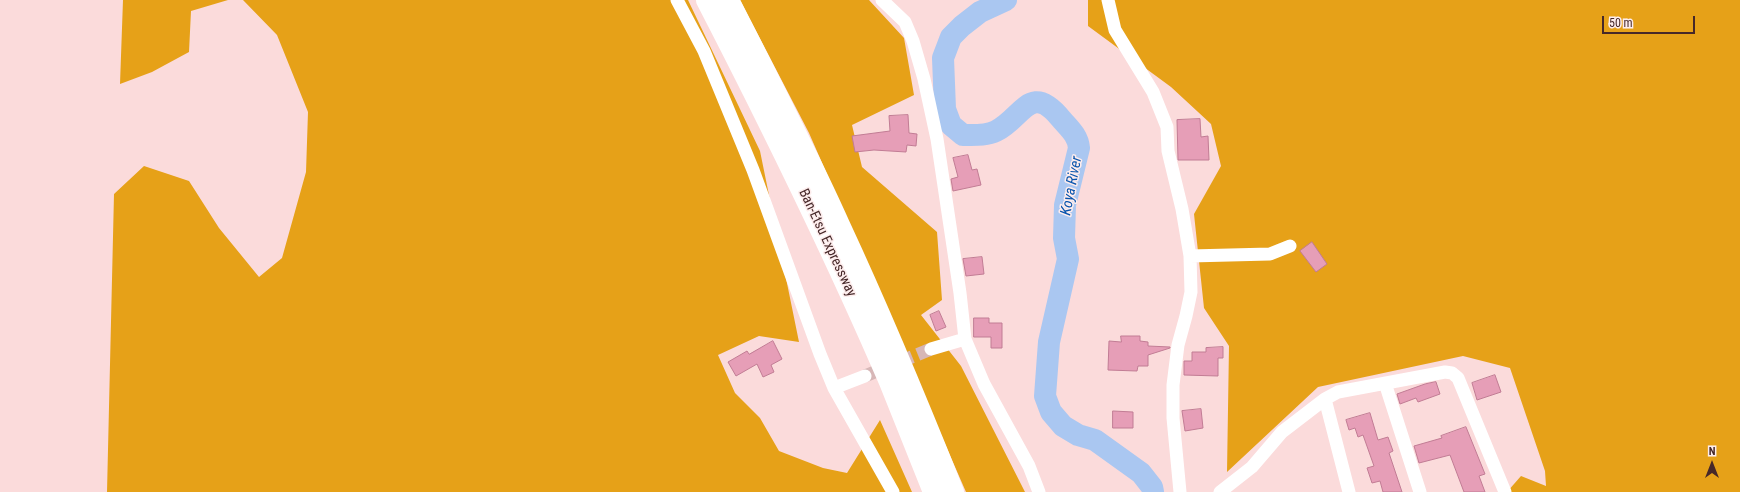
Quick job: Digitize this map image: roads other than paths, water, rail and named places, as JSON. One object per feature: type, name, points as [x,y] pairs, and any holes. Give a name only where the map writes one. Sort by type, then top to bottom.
[{"type":"highway","name":"Ban-Etsu Expressway","points":[[707,0],[766,114],[822,230],[890,383],[934,492]]},
{"type":"highway","name":"Ban-Etsu Expressway","points":[[728,0],[782,106],[839,224],[908,378],[953,492]]},
{"type":"street","points":[[677,0],[704,51],[753,170],[820,354],[834,388],[893,492]]},
{"type":"street","points":[[882,0],[905,22],[913,41],[924,79],[936,139],[966,339],[984,384],[1029,466],[1039,492]]},
{"type":"street","points":[[1108,0],[1115,30],[1153,92],[1167,127],[1168,151],[1182,209],[1190,256],[1191,292],[1178,345],[1173,385],[1173,418],[1180,492]]},
{"type":"street","points":[[1190,256],[1270,254],[1290,246]]},
{"type":"street","points":[[931,349],[966,339]]},
{"type":"street","points":[[1220,492],[1252,467],[1282,432],[1325,399],[1338,392],[1445,372],[1452,373],[1458,378],[1505,492]]},
{"type":"street","points":[[834,388],[865,376]]},
{"type":"street","points":[[1385,383],[1420,492]]},
{"type":"street","points":[[1325,399],[1349,492]]},
{"type":"waterway","name":"Koya River","points":[[1006,0],[980,12],[951,37],[943,58],[945,109],[951,125],[963,135],[980,135],[996,131],[1020,111],[1034,102],[1042,103],[1051,108],[1075,136],[1079,148],[1065,205],[1064,238],[1068,259],[1049,342],[1045,396],[1051,412],[1063,426],[1078,435],[1095,440],[1141,473],[1152,487],[1153,492]]},
{"type":"tunnel","points":[[865,376],[931,349]]}]
